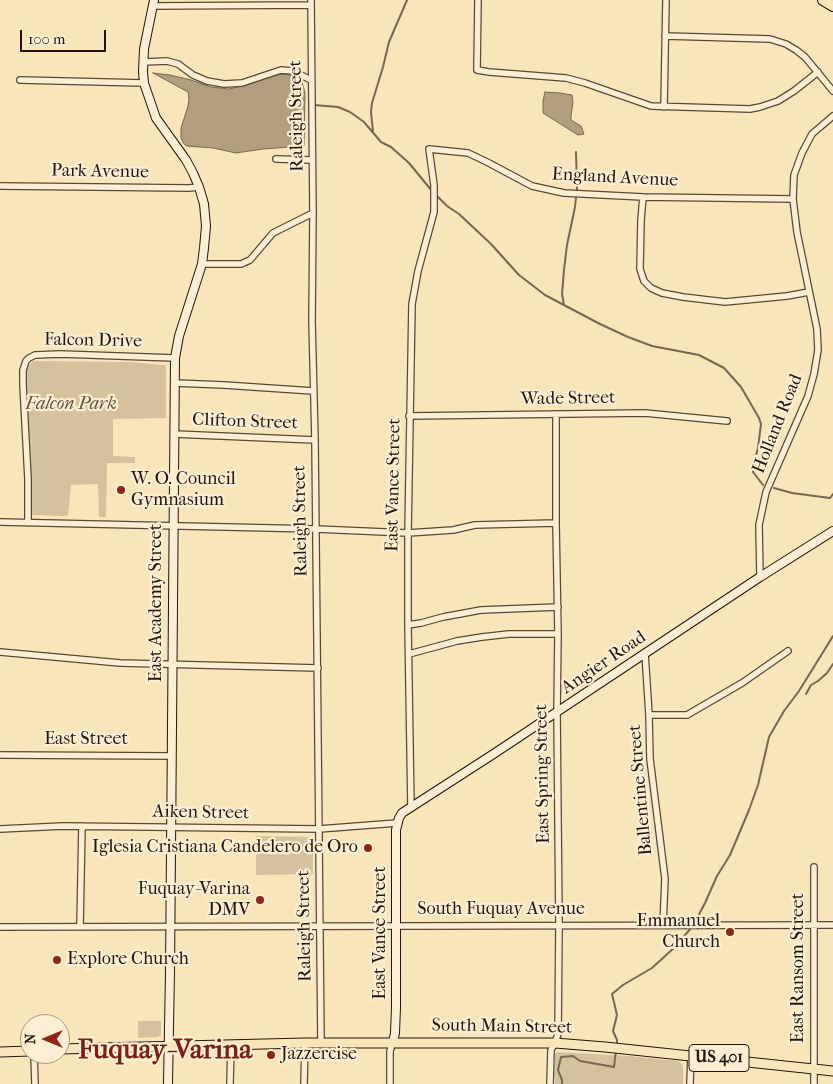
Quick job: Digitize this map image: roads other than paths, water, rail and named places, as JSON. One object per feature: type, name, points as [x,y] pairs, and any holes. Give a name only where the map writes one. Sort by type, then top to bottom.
[{"type":"highway","points":[[823,0],[833,6]]},
{"type":"main road","name":"South Main Street","points":[[169,1047],[321,1042],[555,1043],[691,1055],[833,1071]]},
{"type":"main road","name":"US 401","points":[[70,1049],[169,1047]]},
{"type":"main road","points":[[0,1052],[20,1051]]},
{"type":"street","points":[[478,0],[477,70],[566,78],[651,106],[750,109],[760,108],[778,101],[818,72]]},
{"type":"street","points":[[664,107],[666,0]]},
{"type":"street","points":[[153,3],[311,2]]},
{"type":"street","name":"Raleigh Street","points":[[311,2],[312,321],[318,668],[321,1042]]},
{"type":"street","name":"East Academy Street","points":[[153,3],[145,42],[143,62],[144,83],[156,118],[186,160],[199,187],[204,204],[206,226],[202,264],[179,336],[175,358],[168,1084]]},
{"type":"street","points":[[665,36],[770,39],[786,44],[805,57],[833,91]]},
{"type":"street","points":[[143,62],[167,61],[178,64],[193,75],[207,81],[224,84],[242,83],[281,70],[293,71],[311,80]]},
{"type":"street","points":[[20,80],[144,83]]},
{"type":"street","name":"Holland Road","points":[[760,577],[759,525],[766,492],[808,396],[818,350],[816,329],[797,232],[793,199],[794,175],[802,153],[812,134],[833,116]]},
{"type":"street","name":"England Avenue","points":[[431,165],[429,149],[468,153],[532,186],[564,193],[793,199]]},
{"type":"street","points":[[276,159],[312,160]]},
{"type":"street","name":"East Vance Street","points":[[411,808],[408,533],[412,304],[418,271],[434,212],[434,185],[431,165]]},
{"type":"street","name":"Park Avenue","points":[[0,186],[199,187]]},
{"type":"street","points":[[643,196],[640,269],[644,282],[651,288],[662,293],[683,297],[725,302],[809,292]]},
{"type":"street","points":[[202,264],[241,264],[250,260],[273,233],[313,212]]},
{"type":"street","name":"Falcon Drive","points":[[28,523],[28,479],[23,385],[24,365],[28,358],[35,355],[60,354],[175,358]]},
{"type":"street","points":[[174,383],[224,384],[313,391]]},
{"type":"street","name":"Wade Street","points":[[410,416],[645,413],[727,421]]},
{"type":"street","name":"East Spring Street","points":[[550,1084],[550,1050],[558,1034],[559,925],[556,414]]},
{"type":"street","name":"Clifton Street","points":[[174,434],[315,440]]},
{"type":"street","points":[[0,522],[316,529],[408,533],[453,530],[475,525],[556,524]]},
{"type":"street","name":"Angier Road","points":[[397,824],[402,813],[833,531]]},
{"type":"street","points":[[408,625],[481,610],[558,607]]},
{"type":"street","points":[[409,654],[457,641],[482,637],[509,634],[558,634]]},
{"type":"street","points":[[650,715],[687,715],[742,683],[788,650]]},
{"type":"street","points":[[0,652],[120,663],[318,668]]},
{"type":"street","name":"Ballentine Street","points":[[645,653],[650,715],[650,759],[665,879],[663,925]]},
{"type":"street","name":"East Street","points":[[0,755],[172,756]]},
{"type":"street","name":"East Vance Street","points":[[393,1042],[395,1033],[397,824]]},
{"type":"street","name":"Aiken Street","points":[[0,829],[82,826],[319,829],[397,824]]},
{"type":"street","points":[[80,926],[82,826]]},
{"type":"street","name":"East Ransom Street","points":[[814,867],[814,1084]]},
{"type":"street","name":"South Fuquay Avenue","points":[[0,927],[833,925]]},
{"type":"street","points":[[390,1084],[390,1051],[393,1042]]},
{"type":"street","points":[[304,1084],[305,1043]]},
{"type":"street","points":[[230,1084],[231,1044]]},
{"type":"street","points":[[690,1084],[691,1055]]},
{"type":"street","points":[[34,1064],[34,1084]]},
{"type":"waterway","points":[[373,132],[372,103],[389,42],[407,0]]},
{"type":"waterway","points":[[314,105],[338,107],[350,112],[364,122],[381,142],[391,147],[409,163],[432,191]]},
{"type":"waterway","points":[[564,305],[562,294],[564,270],[577,188],[576,152]]},
{"type":"waterway","points":[[436,195],[491,244],[519,275],[545,295],[628,337],[652,346],[699,355],[724,368],[741,387],[759,418],[761,424],[753,472],[763,485]]},
{"type":"waterway","points":[[774,488],[792,493],[830,498],[833,494]]},
{"type":"waterway","points":[[694,924],[717,876],[730,855],[749,810],[758,785],[769,737],[833,636]]},
{"type":"waterway","points":[[806,694],[811,685],[827,673],[833,664]]},
{"type":"waterway","points":[[617,1046],[617,1040],[613,1031],[617,1015],[612,994],[623,985],[652,968],[675,947],[691,928]]},
{"type":"waterway","points":[[562,1084],[558,1070],[561,1057],[573,1056],[580,1061],[614,1067],[616,1050]]},
{"type":"place","name":"W. O. Council Gymnasium","points":[[121,490]]},
{"type":"place","name":"Iglesia Cristiana Candelero de Oro","points":[[368,848]]},
{"type":"place","name":"Fuquay-Varina DMV","points":[[260,900]]},
{"type":"place","name":"Emmanuel Church","points":[[730,932]]},
{"type":"place","name":"Explore Church","points":[[57,960]]},
{"type":"place","name":"Jazzercise","points":[[271,1055]]},
{"type":"district","name":"Fuquay-Varina","points":[[165,1051]]},
{"type":"park label","name":"Falcon Park","points":[[71,405]]}]
